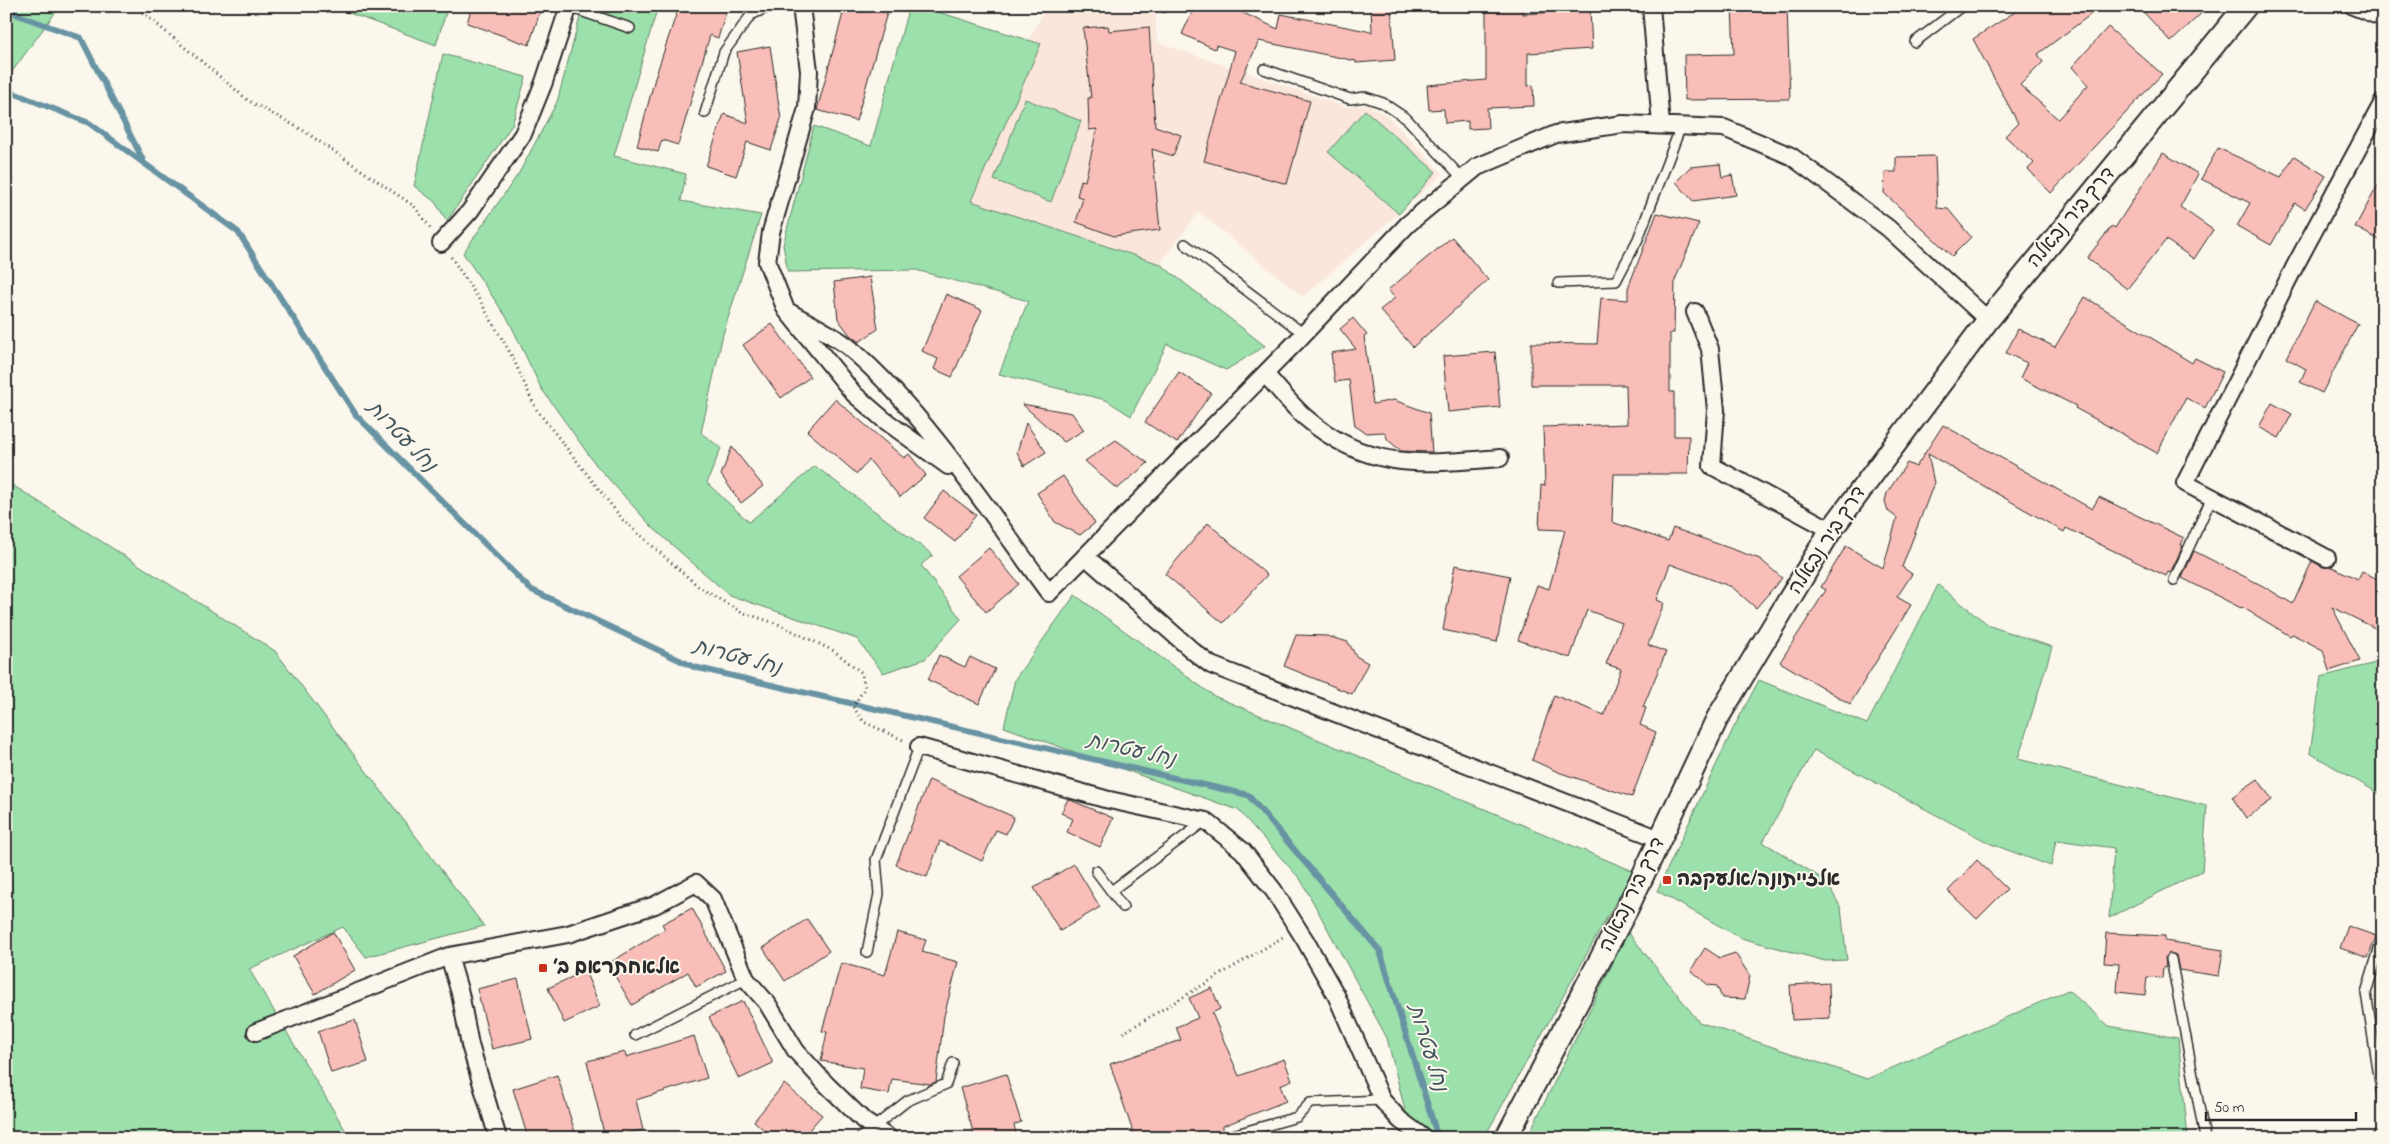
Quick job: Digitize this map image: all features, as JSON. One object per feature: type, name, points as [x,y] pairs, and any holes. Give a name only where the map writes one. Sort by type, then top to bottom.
[{"type":"street","points":[[801,6],[809,71],[807,108],[772,232],[767,262],[786,310],[854,394],[883,419],[964,478]]},
{"type":"street","points":[[1651,6],[1661,125]]},
{"type":"street","points":[[2353,6],[2383,18]]},
{"type":"street","points":[[441,242],[470,211],[523,134],[544,82],[569,7]]},
{"type":"street","name":"דרך ביר נבאלה","points":[[1506,1138],[1628,907],[1717,718],[1831,530],[1988,320],[2240,9]]},
{"type":"street","points":[[2327,558],[2185,483],[2295,266],[2378,120],[2383,102]]},
{"type":"street","points":[[786,310],[850,347],[911,411],[964,478],[1049,593],[1304,334],[1408,224],[1477,167],[1556,134],[1624,124],[1724,128],[1791,156],[1888,228],[1988,320]]},
{"type":"street","points":[[1694,312],[1710,349],[1716,410],[1712,466],[1831,530]]},
{"type":"street","points":[[1265,374],[1306,418],[1346,447],[1386,460],[1434,464],[1500,458]]},
{"type":"street","points":[[1085,556],[1211,665],[1660,839]]},
{"type":"street","points":[[919,747],[1105,799],[1206,821],[1243,851],[1274,891],[1298,928],[1336,996],[1382,1100],[1400,1120],[1424,1138]]},
{"type":"street","points":[[256,1032],[449,956],[568,934],[655,904],[696,883],[713,899],[746,979],[767,1003],[796,1051],[864,1121],[889,1138]]},
{"type":"street","points":[[449,956],[460,993],[470,1045],[498,1138]]},
{"type":"lane","points":[[705,113],[724,52],[751,16],[770,6]]},
{"type":"lane","points":[[1915,42],[1962,6]]},
{"type":"lane","points":[[569,7],[630,28]]},
{"type":"lane","points":[[1264,69],[1350,99],[1366,97],[1383,103],[1407,119],[1463,179]]},
{"type":"lane","points":[[1558,282],[1616,281],[1638,239],[1681,126]]},
{"type":"lane","points":[[1185,244],[1304,334]]},
{"type":"lane","points":[[2174,580],[2212,497]]},
{"type":"lane","points":[[867,952],[879,894],[876,860],[919,747]]},
{"type":"lane","points":[[1111,891],[1206,821]]},
{"type":"lane","points":[[1096,871],[1123,907]]},
{"type":"lane","points":[[2380,946],[2366,992],[2383,1102]]},
{"type":"lane","points":[[2171,959],[2205,1138]]},
{"type":"lane","points":[[635,1035],[746,979]]},
{"type":"lane","points":[[860,1138],[907,1101],[946,1084],[953,1063]]},
{"type":"lane","points":[[1230,1136],[1297,1118],[1310,1103],[1382,1100]]},
{"type":"path","points":[[135,6],[249,101],[301,129],[414,206],[441,242],[480,301],[512,356],[536,409],[623,520],[699,587],[741,612],[778,624],[834,651],[861,672],[865,687],[853,707],[864,722],[919,747]]},
{"type":"path","points":[[1123,1033],[1298,928]]},
{"type":"shaded area","points":[[1046,6],[1155,6],[1157,42],[1346,107],[1368,105],[1388,117],[1443,174],[1303,297],[1199,212],[1160,264],[970,201],[1041,44],[1029,40]]},
{"type":"green space","points":[[6,6],[60,6],[6,80]]},
{"type":"green space","points":[[330,6],[448,6],[436,45]]},
{"type":"green space","points":[[583,6],[658,6],[614,156],[686,174],[681,201],[761,215],[723,334],[701,433],[721,448],[707,483],[749,522],[815,466],[933,555],[921,565],[961,619],[925,659],[883,673],[857,639],[729,595],[653,528],[596,465],[541,388],[509,321],[463,253],[519,173],[557,102]]},
{"type":"green space","points":[[909,6],[919,6],[1041,44],[971,201],[1160,264],[1265,346],[1226,370],[1167,344],[1131,416],[1106,400],[999,374],[1028,301],[916,270],[788,272],[783,245],[814,126],[871,146]]},
{"type":"green space","points":[[443,54],[526,77],[512,125],[447,221],[435,202],[414,186]]},
{"type":"green space","points":[[1025,99],[1081,121],[1051,202],[994,180]]},
{"type":"green space","points":[[1365,110],[1436,172],[1399,214],[1328,152]]},
{"type":"green space","points":[[6,481],[275,651],[484,926],[366,957],[343,927],[249,969],[350,1138],[6,1138]]},
{"type":"green space","points":[[1938,585],[1990,626],[2052,647],[2018,759],[2207,806],[2202,871],[2109,918],[2114,848],[2056,840],[2051,866],[1991,844],[1814,750],[1763,842],[1826,881],[1841,908],[1847,960],[1825,961],[1741,938],[1657,891],[1733,729],[1759,680],[1867,724]]},
{"type":"green space","points":[[1075,595],[1214,696],[1633,871],[1484,1138],[1412,1138],[1387,1038],[1301,880],[1238,810],[1004,727],[1015,679]]},
{"type":"green space","points":[[2383,661],[2383,796],[2310,753],[2321,677]]},
{"type":"green space","points":[[1628,932],[1699,1022],[1867,1079],[2068,990],[2109,1026],[2178,1038],[2188,1138],[1527,1138]]},
{"type":"building","points":[[472,6],[542,6],[529,45],[467,23]]},
{"type":"building","points":[[679,6],[728,6],[718,38],[710,35],[678,145],[662,140],[658,152],[637,146],[655,78]]},
{"type":"building","points":[[845,6],[889,6],[856,121],[817,110]]},
{"type":"building","points":[[1195,6],[1228,6],[1278,29],[1281,14],[1372,32],[1371,6],[1391,6],[1395,60],[1356,63],[1356,61],[1259,41],[1240,82],[1310,101],[1287,184],[1204,161],[1235,51],[1216,45],[1215,49],[1182,34]]},
{"type":"building","points":[[1486,6],[1523,6],[1523,14],[1590,10],[1592,49],[1528,53],[1528,86],[1533,85],[1534,106],[1487,108],[1488,128],[1468,129],[1468,121],[1445,123],[1444,109],[1429,110],[1427,85],[1486,80]]},
{"type":"building","points":[[1732,6],[1787,6],[1790,99],[1685,100],[1684,55],[1734,54]]},
{"type":"building","points":[[2024,6],[2102,6],[2038,54],[2043,62],[2020,85],[2058,119],[2088,85],[2072,67],[2108,27],[2162,74],[2051,193],[2028,169],[2034,163],[2005,136],[2018,123],[1973,39]]},
{"type":"building","points":[[2138,6],[2209,6],[2171,42]]},
{"type":"building","points":[[1108,26],[1109,31],[1149,27],[1155,126],[1181,135],[1173,156],[1152,149],[1160,230],[1114,236],[1076,222],[1083,198],[1077,196],[1081,180],[1085,181],[1097,129],[1089,130],[1088,98],[1091,98],[1083,28]]},
{"type":"building","points":[[770,46],[781,119],[771,150],[747,142],[736,176],[706,166],[724,114],[748,123],[737,52]]},
{"type":"building","points":[[2218,148],[2281,177],[2294,156],[2326,176],[2305,209],[2295,203],[2271,245],[2237,226],[2250,203],[2201,179]]},
{"type":"building","points":[[2163,153],[2198,174],[2180,207],[2213,230],[2194,259],[2166,240],[2127,289],[2087,258],[2112,226],[2115,228]]},
{"type":"building","points":[[1935,156],[1937,208],[1948,209],[1971,237],[1952,256],[1884,193],[1885,172],[1896,172],[1896,157]]},
{"type":"building","points":[[1720,164],[1722,177],[1732,175],[1736,195],[1693,201],[1676,182],[1690,167]]},
{"type":"building","points":[[2383,176],[2383,242],[2355,227]]},
{"type":"building","points":[[1657,213],[1699,223],[1675,280],[1674,333],[1670,333],[1670,392],[1674,392],[1674,436],[1689,436],[1688,474],[1614,474],[1612,522],[1668,541],[1673,528],[1760,559],[1782,578],[1756,608],[1732,587],[1670,564],[1657,600],[1664,603],[1648,645],[1666,652],[1643,707],[1646,708],[1640,725],[1656,732],[1632,797],[1558,772],[1532,760],[1554,695],[1604,715],[1621,669],[1606,664],[1622,623],[1587,610],[1570,658],[1518,640],[1537,585],[1549,589],[1565,530],[1539,529],[1541,485],[1545,486],[1543,427],[1627,424],[1626,385],[1531,385],[1531,343],[1597,344],[1601,298],[1628,300],[1628,288]]},
{"type":"building","points":[[1452,237],[1488,280],[1413,347],[1380,310],[1395,298],[1388,290]]},
{"type":"building","points":[[870,277],[878,329],[859,342],[850,335],[838,319],[834,282]]},
{"type":"building","points":[[946,294],[982,310],[952,377],[934,369],[938,359],[922,351]]},
{"type":"building","points":[[2085,297],[2192,363],[2195,358],[2223,372],[2205,408],[2186,398],[2157,453],[2075,408],[2076,406],[2020,378],[2027,363],[2006,353],[2018,329],[2055,347]]},
{"type":"building","points":[[2315,301],[2358,324],[2322,393],[2300,382],[2306,369],[2286,358]]},
{"type":"building","points":[[1353,318],[1367,335],[1364,337],[1373,404],[1394,400],[1429,413],[1432,452],[1401,451],[1388,440],[1384,432],[1366,433],[1355,426],[1349,380],[1335,382],[1331,353],[1356,349],[1340,329]]},
{"type":"building","points":[[772,324],[810,377],[781,398],[743,345]]},
{"type":"building","points":[[1495,352],[1500,407],[1448,412],[1443,356]]},
{"type":"building","points":[[1179,372],[1211,393],[1177,443],[1145,422]]},
{"type":"building","points":[[835,399],[904,458],[909,454],[926,475],[900,497],[869,460],[857,474],[807,431]]},
{"type":"building","points":[[2272,403],[2292,414],[2279,438],[2259,427]]},
{"type":"building","points":[[1022,404],[1072,413],[1084,430],[1064,442]]},
{"type":"building","points":[[1026,423],[1046,452],[1024,466],[1017,452]]},
{"type":"building","points":[[1943,425],[2092,509],[2099,497],[2184,538],[2181,545],[2183,546],[2170,573],[2168,572],[2166,576],[2066,528],[2064,532],[1928,454],[1934,483],[1902,567],[1912,574],[1897,597],[1911,605],[1850,704],[1780,662],[1826,590],[1821,587],[1846,546],[1883,568],[1897,518],[1888,511],[1885,501],[1887,493],[1907,463],[1916,467]]},
{"type":"building","points":[[1116,440],[1148,463],[1117,489],[1085,461]]},
{"type":"building","points":[[732,447],[763,486],[741,503],[721,475]]},
{"type":"building","points":[[1063,476],[1095,523],[1080,535],[1055,522],[1037,493]]},
{"type":"building","points":[[944,491],[976,515],[955,542],[924,518]]},
{"type":"building","points":[[1208,523],[1267,575],[1223,623],[1165,574]]},
{"type":"building","points":[[989,548],[1019,584],[986,612],[956,576]]},
{"type":"building","points":[[2194,551],[2263,586],[2293,604],[2312,561],[2323,567],[2332,567],[2358,579],[2362,571],[2383,582],[2383,632],[2332,607],[2360,661],[2329,671],[2323,650],[2292,634],[2290,636],[2242,607],[2182,578]]},
{"type":"building","points":[[1455,565],[1510,576],[1497,642],[1443,630]]},
{"type":"building","points":[[1296,635],[1327,636],[1348,642],[1356,656],[1368,663],[1352,694],[1284,666]]},
{"type":"building","points":[[939,655],[965,667],[970,657],[995,669],[979,704],[928,680]]},
{"type":"building","points":[[2258,779],[2272,800],[2246,818],[2232,797]]},
{"type":"building","points":[[929,780],[1014,817],[1006,834],[996,830],[982,861],[940,841],[927,877],[896,865]]},
{"type":"building","points":[[1068,799],[1113,818],[1100,847],[1067,832],[1073,819],[1061,813]]},
{"type":"building","points":[[1977,860],[2007,889],[1977,919],[1948,891]]},
{"type":"building","points":[[1074,864],[1100,907],[1060,931],[1034,888]]},
{"type":"building","points":[[692,908],[726,971],[696,987],[688,972],[632,1005],[608,964],[665,929],[662,924]]},
{"type":"building","points":[[807,919],[829,951],[785,981],[763,948]]},
{"type":"building","points":[[2348,926],[2376,936],[2368,958],[2340,948]]},
{"type":"building","points":[[333,932],[355,970],[315,994],[293,956]]},
{"type":"building","points":[[897,932],[926,940],[922,952],[958,962],[944,1016],[936,1082],[930,1084],[892,1079],[889,1094],[860,1089],[863,1068],[821,1061],[827,1032],[822,1031],[841,963],[885,975]]},
{"type":"building","points":[[2106,933],[2165,936],[2165,941],[2223,950],[2219,976],[2179,970],[2176,955],[2170,953],[2165,957],[2166,968],[2163,967],[2162,978],[2147,977],[2145,995],[2117,992],[2119,964],[2104,963]]},
{"type":"building","points":[[1705,948],[1720,958],[1735,953],[1750,976],[1745,999],[1722,998],[1717,986],[1708,985],[1691,970]]},
{"type":"building","points":[[585,971],[600,1006],[564,1023],[548,988]]},
{"type":"building","points":[[518,979],[532,1039],[492,1049],[477,989]]},
{"type":"building","points":[[1829,983],[1830,1018],[1792,1020],[1790,985]]},
{"type":"building","points":[[1212,988],[1220,1009],[1212,1013],[1239,1076],[1284,1059],[1292,1080],[1280,1085],[1286,1101],[1223,1126],[1223,1138],[1135,1138],[1110,1064],[1181,1040],[1176,1027],[1198,1018],[1189,998]]},
{"type":"building","points":[[743,1001],[773,1063],[739,1079],[709,1017]]},
{"type":"building","points":[[355,1020],[368,1062],[331,1073],[318,1031]]},
{"type":"building","points":[[694,1036],[707,1078],[636,1100],[643,1130],[605,1138],[587,1061],[625,1052],[626,1057]]},
{"type":"building","points":[[1006,1074],[1021,1122],[1014,1125],[1017,1138],[975,1138],[960,1088]]},
{"type":"building","points":[[557,1075],[575,1132],[555,1138],[528,1138],[513,1089]]},
{"type":"building","points":[[784,1084],[822,1115],[802,1138],[773,1138],[754,1121]]},
{"type":"waterway","points":[[6,6],[18,15],[81,38],[143,160]]},
{"type":"waterway","name":"נחל עטרות","points":[[6,90],[89,123],[238,232],[356,415],[530,589],[694,667],[1248,795],[1380,951],[1438,1138]]},
{"type":"place","name":"אלזייתונה/אלעקבה","points":[[1667,880]]},
{"type":"place","name":"אלאחתראם ב׳","points":[[543,968]]}]
